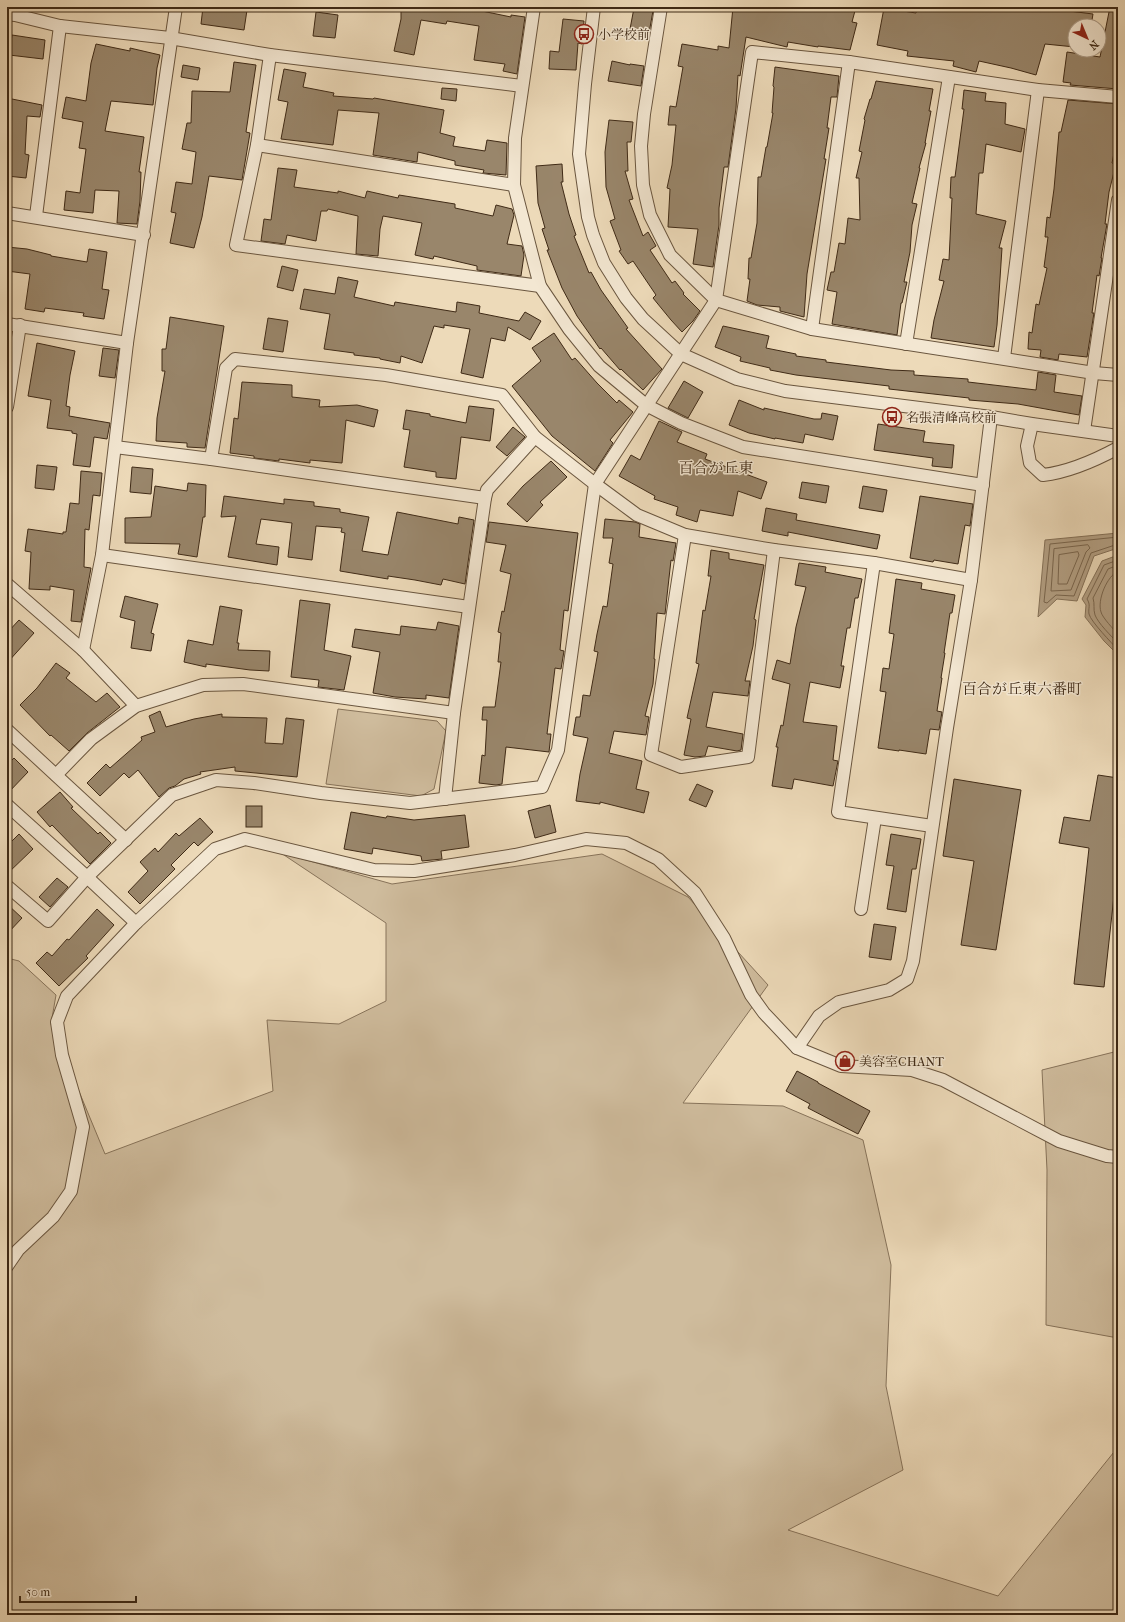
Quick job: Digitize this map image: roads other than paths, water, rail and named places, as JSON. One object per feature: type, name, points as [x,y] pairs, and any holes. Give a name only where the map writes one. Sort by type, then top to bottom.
[{"type":"street","points":[[83,650],[102,555],[116,448],[127,343],[144,235],[170,38],[176,7]]},
{"type":"street","points":[[534,7],[515,138],[514,185],[540,286],[569,329],[599,366],[646,405],[681,423],[743,447],[984,486]]},
{"type":"street","points":[[594,7],[579,154],[590,223],[604,263],[626,298],[643,319],[680,354],[737,379],[785,391],[991,417],[1118,436]]},
{"type":"street","points":[[661,7],[644,114],[641,146],[643,185],[650,215],[670,255],[716,300],[812,329],[1094,373],[1118,375]]},
{"type":"street","points":[[7,14],[60,26],[170,38],[270,55],[522,86]]},
{"type":"street","points":[[36,216],[60,26]]},
{"type":"street","points":[[7,886],[48,921],[87,877],[172,795],[216,780],[254,783],[321,793],[410,803],[542,787],[558,750],[595,484],[716,300],[752,52],[849,62],[1038,90],[1118,97]]},
{"type":"street","points":[[270,55],[257,145],[236,245],[540,286]]},
{"type":"street","points":[[812,329],[849,62]]},
{"type":"street","points":[[906,344],[950,77]]},
{"type":"street","points":[[1004,358],[1038,90]]},
{"type":"street","points":[[257,145],[514,185]]},
{"type":"street","points":[[1084,431],[1094,373],[1118,200]]},
{"type":"street","points":[[7,213],[36,216],[144,235]]},
{"type":"street","points":[[7,324],[127,343]]},
{"type":"street","points":[[7,406],[20,325]]},
{"type":"street","points":[[210,459],[226,368],[235,359],[386,375],[502,395],[535,437],[595,484],[637,514],[684,535],[774,550],[874,563],[971,580]]},
{"type":"street","points":[[797,1048],[819,1016],[839,1002],[889,990],[907,979],[913,961],[932,826],[971,580],[984,486],[991,417]]},
{"type":"street","points":[[1032,424],[1027,446],[1030,463],[1043,475],[1059,473],[1081,465],[1118,448]]},
{"type":"street","points":[[445,799],[454,713],[485,498],[487,490],[535,437]]},
{"type":"street","points":[[116,448],[210,459],[485,498]]},
{"type":"street","points":[[684,535],[651,755],[681,767],[748,757],[774,550]]},
{"type":"street","points":[[102,555],[469,607]]},
{"type":"street","points":[[874,563],[838,812],[932,826]]},
{"type":"street","points":[[7,584],[83,650],[136,706]]},
{"type":"street","points":[[56,775],[91,739],[136,706],[202,685],[242,684],[454,713]]},
{"type":"street","points":[[7,730],[126,840]]},
{"type":"street","points":[[7,805],[136,923]]},
{"type":"street","points":[[861,909],[875,818]]},
{"type":"street","points":[[7,1266],[18,1250],[53,1218],[71,1191],[84,1127],[62,1055],[57,1022],[68,996],[136,923],[215,849],[245,838],[374,870],[414,871],[515,856],[586,839],[626,843],[658,859],[695,893],[724,938],[751,995],[764,1013],[797,1048],[841,1066],[912,1070],[943,1080],[1059,1141],[1107,1156],[1118,1157]]},
{"type":"water","points":[[1118,533],[1118,548],[1094,556],[1077,601],[1057,599],[1038,617],[1045,540]]},
{"type":"water","points":[[1118,555],[1118,655],[1104,641],[1085,617],[1086,605],[1082,599],[1102,561]]},
{"type":"place","name":"小学校前","points":[[584,34]]},
{"type":"place","name":"名張清峰高校前","points":[[892,417]]},
{"type":"place","name":"美容室CHANT","points":[[845,1061]]},
{"type":"district","name":"百合が丘東","points":[[716,468]]},
{"type":"district","name":"百合が丘東六番町","points":[[1022,689]]}]
